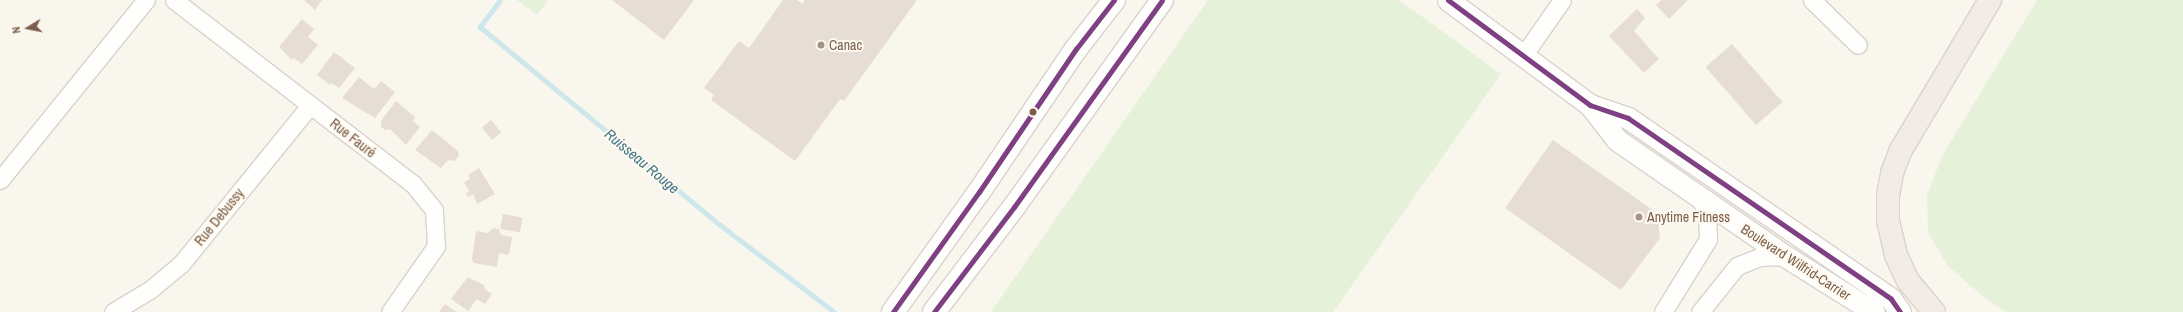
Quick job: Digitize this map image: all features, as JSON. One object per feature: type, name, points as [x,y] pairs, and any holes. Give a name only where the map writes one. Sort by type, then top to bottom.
[{"type":"highway","points":[[1934,312],[1908,281],[1896,255],[1888,221],[1888,196],[1892,173],[1901,150],[1990,0]]},
{"type":"main road","points":[[893,312],[979,192],[1076,49],[1114,0]]},
{"type":"main road","points":[[934,312],[1014,207],[1162,0]]},
{"type":"street","points":[[0,180],[146,0]]},
{"type":"street","name":"Rue Fauré","points":[[174,0],[413,184],[434,210],[436,246],[390,312]]},
{"type":"street","name":"Boulevard Wilfrid-Carrier","points":[[1448,0],[1590,106],[1617,140],[1785,256],[1874,312]]},
{"type":"street","points":[[1523,56],[1562,0]]},
{"type":"street","points":[[1812,0],[1858,45]]},
{"type":"street","name":"Rue Debussy","points":[[113,312],[151,289],[181,264],[310,105]]},
{"type":"street","name":"Boulevard Wilfrid-Carrier","points":[[1590,106],[1628,118],[1891,299],[1900,312]]},
{"type":"street","points":[[1663,312],[1708,239],[1707,213],[1700,198]]},
{"type":"street","points":[[1700,312],[1738,266],[1758,257],[1785,256]]},
{"type":"green space","points":[[517,0],[548,0],[537,15]]},
{"type":"green space","points":[[1208,0],[1399,0],[1501,74],[1333,312],[991,312]]},
{"type":"green space","points":[[2037,0],[2183,0],[2183,312],[2006,312],[1987,300],[1947,265],[1928,232],[1927,196],[1942,156]]},
{"type":"building","points":[[304,0],[322,0],[315,10]]},
{"type":"building","points":[[612,0],[694,0],[664,40]]},
{"type":"building","points":[[783,0],[797,0],[802,4],[805,0],[917,0],[844,101],[840,99],[795,161],[711,100],[714,95],[704,88],[739,41],[749,48]]},
{"type":"building","points":[[1661,0],[1688,0],[1669,19],[1656,5]]},
{"type":"building","points":[[1637,9],[1645,18],[1634,31],[1659,59],[1644,73],[1609,36]]},
{"type":"building","points":[[302,19],[314,29],[308,37],[318,45],[302,64],[294,58],[292,60],[279,47]]},
{"type":"building","points":[[1732,44],[1783,102],[1756,125],[1706,67]]},
{"type":"building","points":[[334,52],[355,68],[339,88],[332,83],[330,85],[317,75]]},
{"type":"building","points":[[359,77],[374,89],[381,81],[395,92],[375,118],[342,98]]},
{"type":"building","points":[[396,101],[415,117],[413,121],[420,127],[406,145],[390,129],[385,130],[381,127],[381,121]]},
{"type":"building","points":[[491,120],[501,132],[492,140],[482,128]]},
{"type":"building","points":[[432,130],[458,151],[459,155],[455,161],[448,160],[441,168],[415,150]]},
{"type":"building","points":[[1553,140],[1657,213],[1660,238],[1621,290],[1505,208]]},
{"type":"building","points":[[479,168],[495,194],[477,204],[473,194],[468,197],[466,193],[469,191],[464,182],[470,179],[468,175]]},
{"type":"building","points":[[503,214],[523,218],[520,233],[500,229]]},
{"type":"building","points":[[493,228],[499,229],[501,235],[512,237],[509,255],[499,253],[497,267],[474,263],[472,259],[476,231],[488,233]]},
{"type":"building","points":[[468,277],[484,285],[485,289],[492,294],[485,304],[477,299],[468,311],[451,299]]},
{"type":"building","points":[[445,304],[457,312],[439,312]]},
{"type":"waterway","name":"Ruisseau Rouge","points":[[500,0],[480,27],[720,225],[834,312]]},
{"type":"transit line","points":[[893,312],[979,192],[1076,49],[1114,0]]},
{"type":"transit line","points":[[934,312],[1014,207],[1162,0]]},
{"type":"transit line","points":[[1448,0],[1590,105],[1628,118],[1891,299],[1900,312]]},
{"type":"place","name":"Canac","points":[[821,45]]},
{"type":"place","name":"Anytime Fitness","points":[[1639,217]]}]
